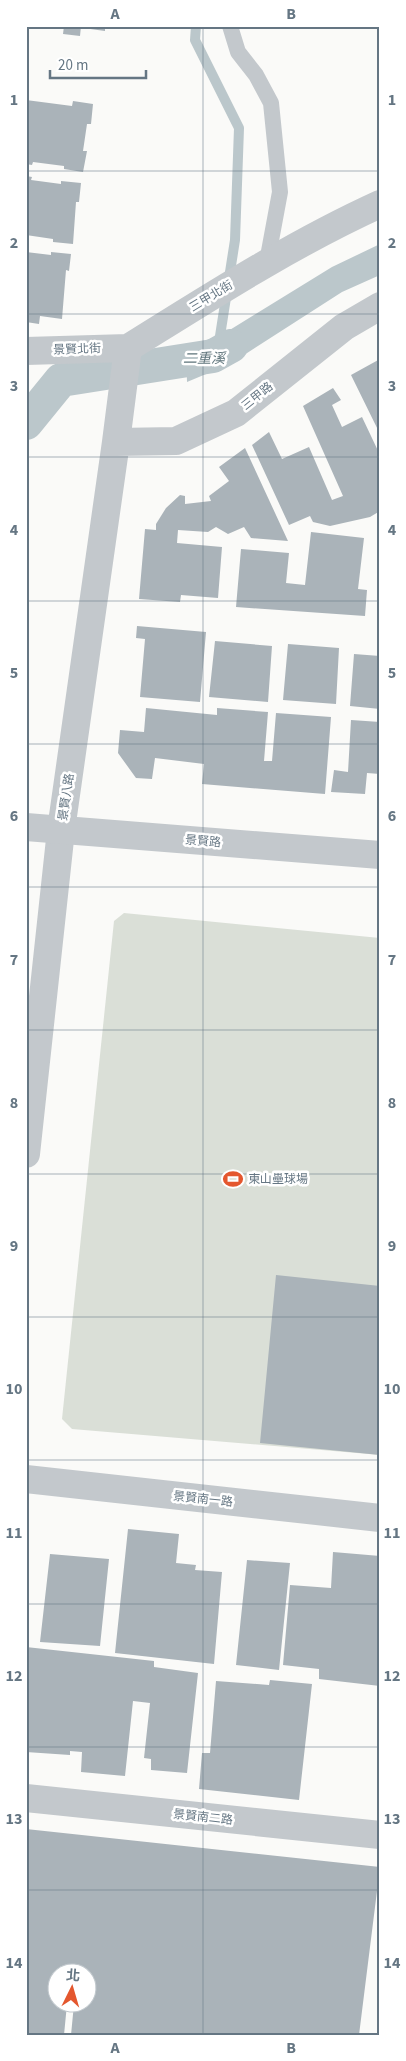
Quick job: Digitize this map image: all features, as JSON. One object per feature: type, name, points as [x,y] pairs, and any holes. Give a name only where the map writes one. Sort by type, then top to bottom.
[{"type":"street","name":"三甲北街","points":[[128,348],[267,262],[340,222],[380,204]]},
{"type":"street","name":"三甲路","points":[[116,442],[176,441],[236,413],[344,327],[380,306]]},
{"type":"street","name":"景賢北街","points":[[26,351],[128,348]]},
{"type":"street","points":[[116,442],[128,348]]},
{"type":"street","name":"景賢八路","points":[[26,1154],[61,830],[116,442]]},
{"type":"street","name":"景賢路","points":[[26,827],[380,855]]},
{"type":"street","name":"景賢南一路","points":[[26,1479],[380,1518]]},
{"type":"street","name":"景賢南二路","points":[[26,1798],[380,1835]]},
{"type":"lane","points":[[230,26],[238,52],[256,75],[271,102],[280,192],[267,262]]},
{"type":"shaded area","name":"東山壘球場","points":[[124,913],[380,938],[380,1455],[72,1429],[62,1419],[114,921]]},
{"type":"water","name":"二重溪","points":[[380,244],[380,275],[342,292],[230,364],[187,382],[186,346],[220,336],[332,267]]},
{"type":"building","points":[[64,26],[81,26],[80,36],[63,34]]},
{"type":"building","points":[[84,26],[105,26],[105,31],[83,28]]},
{"type":"building","points":[[26,100],[72,106],[73,101],[93,104],[91,124],[87,124],[83,151],[87,151],[83,172],[64,169],[64,166],[33,162],[32,165],[26,164]]},
{"type":"building","points":[[26,176],[32,177],[31,180],[61,184],[61,181],[81,183],[79,202],[76,202],[73,244],[53,242],[53,239],[26,235]]},
{"type":"building","points":[[26,252],[51,255],[51,252],[71,254],[69,271],[66,270],[62,319],[40,316],[39,324],[26,322]]},
{"type":"building","points":[[380,359],[380,434],[351,375]]},
{"type":"building","points":[[333,388],[341,400],[332,405],[342,427],[362,417],[380,455],[380,511],[370,517],[330,526],[313,522],[310,516],[289,525],[252,445],[269,432],[282,459],[309,447],[332,500],[343,496],[303,406]]},
{"type":"building","points":[[245,448],[288,541],[251,538],[244,527],[228,534],[216,527],[208,532],[178,530],[177,543],[222,547],[218,598],[181,595],[180,602],[139,599],[145,529],[156,530],[156,524],[166,508],[180,495],[185,496],[185,504],[211,501],[209,496],[229,481],[219,467]]},
{"type":"building","points":[[311,532],[364,538],[358,589],[367,590],[365,616],[236,607],[241,549],[289,553],[286,583],[305,585]]},
{"type":"building","points":[[137,626],[206,632],[200,702],[140,697],[145,639],[136,638]]},
{"type":"building","points":[[215,641],[272,646],[268,702],[209,697]]},
{"type":"building","points":[[288,644],[339,648],[336,704],[283,700]]},
{"type":"building","points":[[354,654],[380,656],[380,709],[350,706]]},
{"type":"building","points":[[146,708],[217,715],[217,708],[268,712],[264,761],[272,761],[276,713],[331,717],[325,794],[202,784],[204,764],[155,758],[152,779],[136,778],[118,753],[120,730],[144,732]]},
{"type":"building","points":[[351,720],[380,722],[380,774],[367,773],[365,794],[331,792],[334,770],[348,772]]},
{"type":"building","points":[[276,1275],[380,1286],[380,1455],[260,1443]]},
{"type":"building","points":[[128,1529],[179,1534],[176,1563],[196,1565],[195,1570],[222,1572],[214,1664],[115,1653]]},
{"type":"building","points":[[333,1552],[380,1556],[380,1686],[319,1679],[319,1669],[283,1665],[290,1585],[331,1588]]},
{"type":"building","points":[[50,1554],[109,1559],[100,1646],[40,1642]]},
{"type":"building","points":[[247,1560],[290,1563],[279,1670],[236,1665]]},
{"type":"building","points":[[26,1647],[154,1661],[154,1667],[198,1673],[187,1773],[151,1770],[151,1759],[144,1758],[150,1703],[133,1701],[125,1776],[81,1772],[82,1752],[70,1751],[70,1755],[26,1752]]},
{"type":"building","points":[[270,1680],[312,1684],[299,1800],[199,1789],[202,1753],[210,1753],[216,1681],[269,1685]]},
{"type":"building","points":[[26,1829],[380,1867],[359,2035],[71,2035],[73,2014],[98,2014],[98,1964],[48,1964],[48,2014],[66,2014],[64,2035],[26,2035]]},
{"type":"waterway","points":[[196,26],[195,40],[239,128],[235,240],[220,336],[216,348]]},
{"type":"waterway","name":"二重溪","points":[[26,423],[61,380],[213,356],[231,346]]},
{"type":"place","name":"東山壘球場","points":[[233,1179]]}]
